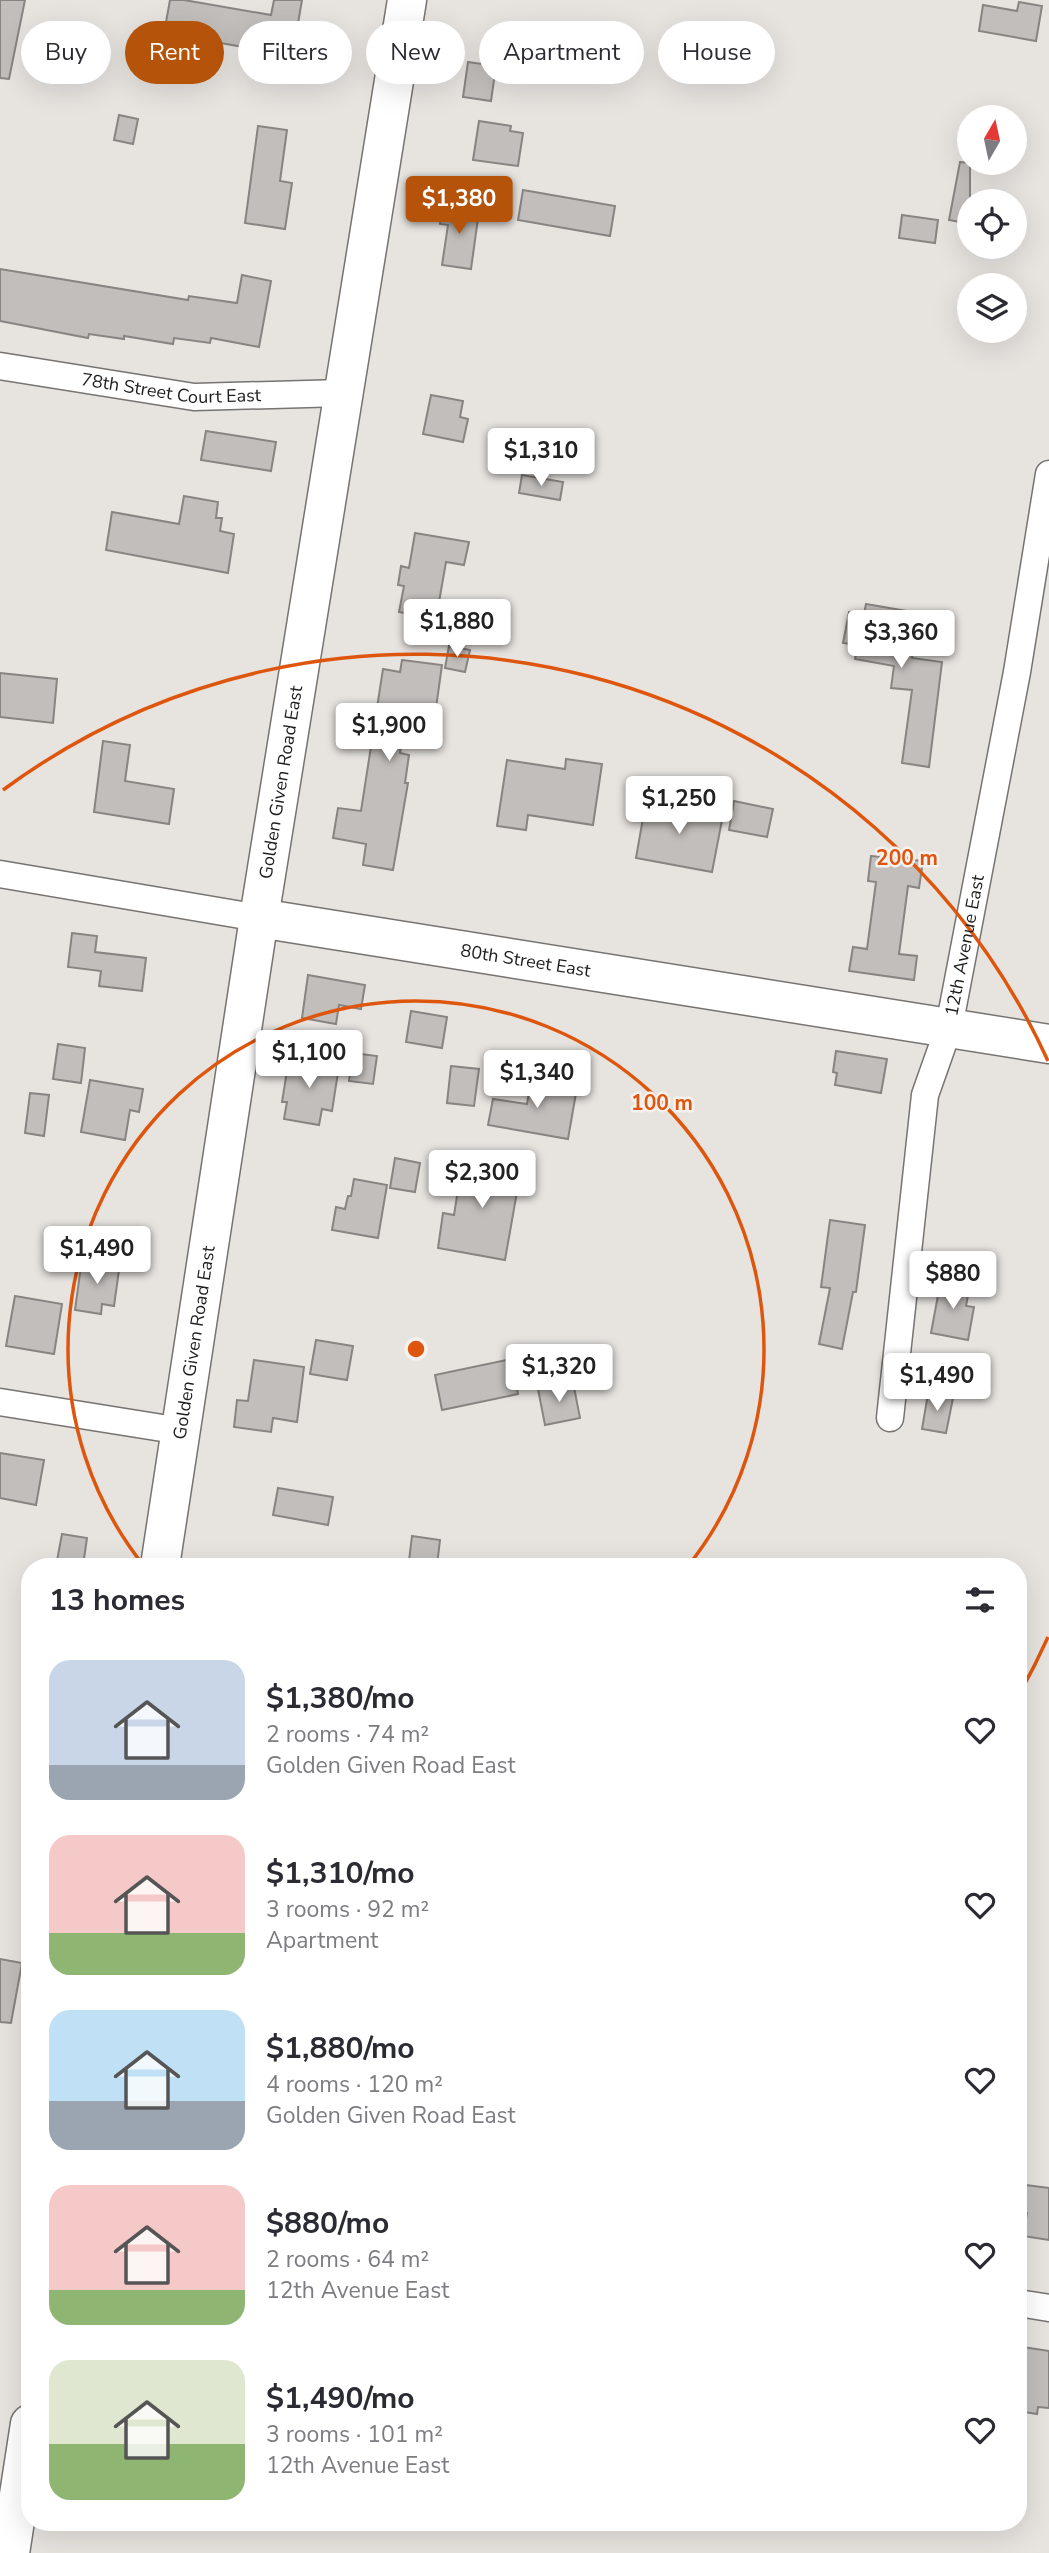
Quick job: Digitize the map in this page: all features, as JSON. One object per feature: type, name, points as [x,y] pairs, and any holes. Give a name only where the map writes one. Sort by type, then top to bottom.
[{"type":"street","name":"Golden Given Road East","points":[[161,1558],[259,918],[407,0]]},
{"type":"street","name":"78th Street Court East","points":[[0,366],[194,397],[343,393]]},
{"type":"street","name":"12th Avenue East","points":[[890,1418],[925,1095],[949,1027],[1017,672],[1049,474]]},
{"type":"street","name":"80th Street East","points":[[0,874],[1049,1044]]},
{"type":"street","points":[[0,1402],[181,1431]]},
{"type":"street","points":[[1027,2304],[1049,2308]]},
{"type":"street","points":[[10,2553],[21,2482]]},
{"type":"building","points":[[0,0],[25,0],[9,79],[0,78]]},
{"type":"building","points":[[170,0],[271,15],[274,0],[302,0],[298,21],[238,21],[238,46],[224,44],[224,21],[166,21]]},
{"type":"building","points":[[1019,2],[1042,6],[1036,41],[979,31],[983,5],[1017,11]]},
{"type":"building","points":[[468,62],[479,64],[479,84],[493,84],[491,101],[463,97]]},
{"type":"building","points":[[119,115],[138,119],[133,144],[114,140]]},
{"type":"building","points":[[479,121],[511,126],[510,131],[523,133],[518,166],[473,160]]},
{"type":"building","points":[[258,126],[287,130],[280,181],[292,183],[285,229],[245,223]]},
{"type":"building","points":[[958,175],[970,175],[970,189],[957,189],[957,222],[949,220]]},
{"type":"building","points":[[523,190],[615,206],[610,236],[518,220]]},
{"type":"building","points":[[442,206],[479,211],[471,269],[442,265],[448,225],[440,224]]},
{"type":"building","points":[[902,215],[938,220],[935,243],[899,238]]},
{"type":"building","points":[[0,269],[188,300],[189,296],[237,303],[242,275],[271,281],[259,347],[211,338],[210,343],[174,338],[173,344],[124,336],[124,339],[89,334],[88,338],[0,321]]},
{"type":"building","points":[[431,395],[463,401],[460,417],[468,419],[463,442],[423,434]]},
{"type":"building","points":[[206,431],[276,442],[271,471],[201,460]]},
{"type":"building","points":[[522,475],[563,482],[560,500],[519,493]]},
{"type":"building","points":[[184,496],[218,502],[216,518],[222,518],[220,531],[234,534],[228,573],[106,550],[112,512],[179,524]]},
{"type":"building","points":[[415,533],[469,542],[464,565],[446,562],[436,619],[399,612],[404,586],[398,585],[401,566],[409,568]]},
{"type":"building","points":[[866,604],[919,613],[912,658],[942,662],[929,767],[902,763],[912,690],[891,688],[894,666],[855,659],[858,645],[843,643],[849,612],[864,614]]},
{"type":"building","points":[[449,646],[470,650],[465,672],[445,668]]},
{"type":"building","points":[[402,660],[442,665],[435,715],[406,711],[400,753],[409,755],[405,783],[408,783],[393,870],[363,865],[366,844],[333,838],[338,808],[361,811],[383,669],[400,672]]},
{"type":"building","points":[[0,673],[57,679],[53,723],[0,717]]},
{"type":"building","points":[[103,741],[130,745],[125,781],[174,789],[169,824],[94,812]]},
{"type":"building","points":[[566,759],[602,764],[593,825],[528,815],[526,830],[497,826],[507,760],[565,769]]},
{"type":"building","points":[[646,801],[723,815],[712,872],[636,858]]},
{"type":"building","points":[[734,801],[773,809],[767,837],[729,830]]},
{"type":"building","points":[[871,856],[923,861],[919,888],[908,886],[899,954],[917,956],[914,980],[849,971],[853,947],[867,949],[876,882],[868,881]]},
{"type":"building","points":[[72,933],[97,936],[95,952],[146,958],[142,991],[99,986],[101,971],[68,967]]},
{"type":"building","points":[[308,975],[365,985],[361,1009],[339,1005],[336,1024],[302,1018]]},
{"type":"building","points":[[411,1011],[447,1017],[442,1048],[406,1042]]},
{"type":"building","points":[[58,1044],[85,1048],[81,1083],[53,1079]]},
{"type":"building","points":[[836,1051],[887,1059],[881,1093],[835,1085],[837,1073],[833,1072]]},
{"type":"building","points":[[353,1053],[377,1056],[373,1084],[349,1081]]},
{"type":"building","points":[[289,1058],[339,1066],[332,1111],[322,1109],[319,1125],[284,1119],[287,1102],[282,1102]]},
{"type":"building","points":[[451,1066],[479,1069],[474,1106],[447,1103]]},
{"type":"building","points":[[533,1068],[551,1071],[548,1089],[576,1093],[568,1139],[488,1125],[493,1099],[527,1104]]},
{"type":"building","points":[[90,1080],[143,1089],[139,1112],[130,1110],[125,1140],[81,1132]]},
{"type":"building","points":[[30,1093],[49,1095],[44,1136],[25,1133]]},
{"type":"building","points":[[395,1158],[420,1163],[415,1192],[390,1188]]},
{"type":"building","points":[[463,1158],[521,1169],[505,1260],[438,1248],[443,1213],[454,1215]]},
{"type":"building","points":[[354,1179],[387,1185],[378,1238],[332,1230],[336,1207],[345,1209]]},
{"type":"building","points":[[830,1220],[865,1225],[856,1292],[853,1292],[842,1349],[819,1344],[830,1288],[821,1287]]},
{"type":"building","points":[[96,1259],[120,1263],[114,1306],[102,1304],[101,1314],[75,1310],[81,1266],[94,1268]]},
{"type":"building","points":[[941,1279],[970,1285],[966,1306],[974,1307],[968,1340],[931,1333]]},
{"type":"building","points":[[15,1296],[62,1304],[54,1354],[6,1346]]},
{"type":"building","points":[[316,1340],[353,1346],[347,1380],[310,1374]]},
{"type":"building","points":[[511,1359],[518,1394],[442,1410],[435,1375]]},
{"type":"building","points":[[254,1360],[304,1367],[297,1422],[273,1418],[271,1432],[234,1427],[237,1400],[248,1401]]},
{"type":"building","points":[[573,1382],[580,1418],[545,1425],[538,1389]]},
{"type":"building","points":[[928,1394],[953,1398],[946,1433],[922,1429]]},
{"type":"building","points":[[0,1453],[44,1460],[36,1505],[0,1498]]},
{"type":"building","points":[[278,1488],[333,1497],[328,1525],[273,1515]]},
{"type":"building","points":[[62,1534],[87,1538],[84,1558],[58,1558]]},
{"type":"building","points":[[412,1536],[440,1540],[438,1558],[409,1558]]},
{"type":"building","points":[[0,1959],[21,1963],[21,1968],[11,2023],[0,2022]]},
{"type":"building","points":[[1027,2185],[1049,2188],[1049,2240],[1027,2237]]},
{"type":"building","points":[[1027,2348],[1049,2351],[1049,2408],[1038,2407],[1037,2414],[1027,2412]]}]
